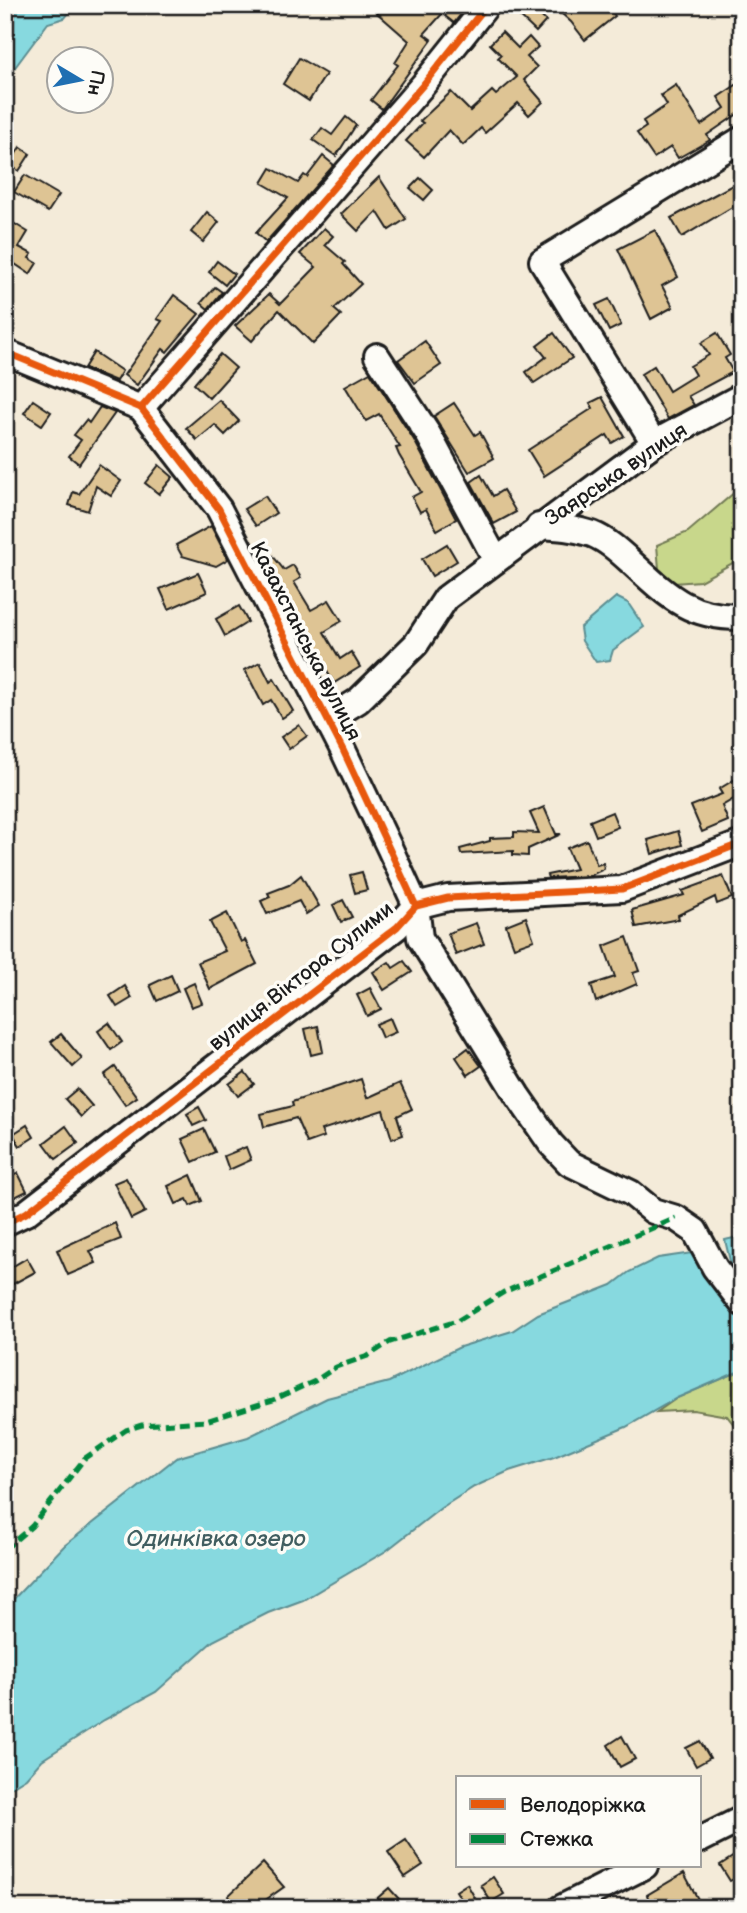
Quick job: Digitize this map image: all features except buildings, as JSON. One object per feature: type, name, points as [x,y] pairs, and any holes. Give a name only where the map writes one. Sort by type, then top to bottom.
[{"type":"street","points":[[141,408],[423,85],[487,5]]},
{"type":"street","points":[[654,443],[542,261],[742,139]]},
{"type":"street","name":"Казахстанська вулиця","points":[[5,352],[141,408],[219,509],[327,720],[416,906],[420,938],[551,1144],[569,1163],[631,1193],[653,1211],[676,1218],[695,1231],[715,1268],[742,1303]]},
{"type":"street","points":[[377,356],[428,434],[496,559]]},
{"type":"street","name":"Заярська вулиця","points":[[327,720],[358,701],[416,644],[446,598],[539,526],[654,443],[742,396]]},
{"type":"street","points":[[539,526],[566,527],[594,535],[614,547],[686,608],[715,618],[742,617]]},
{"type":"street","name":"вулиця Віктора Сулими","points":[[5,1223],[26,1213],[108,1151],[397,926],[416,906],[447,898],[622,889],[742,843]]},
{"type":"street","points":[[702,1839],[742,1819]]},
{"type":"street","points":[[561,1908],[641,1868]]},
{"type":"green space","points":[[742,486],[742,558],[700,581],[674,583],[659,569],[657,545],[688,532]]},
{"type":"green space","points":[[742,1370],[742,1435],[727,1416],[693,1410],[657,1412],[677,1398]]},
{"type":"water","points":[[5,5],[75,5],[65,18],[48,23],[13,70],[5,74]]},
{"type":"water","points":[[616,597],[628,603],[644,627],[613,650],[610,660],[596,662],[582,641],[580,628]]},
{"type":"water","points":[[742,1236],[742,1286],[734,1278],[725,1240]]},
{"type":"water","name":"Одинківка озеро","points":[[692,1253],[701,1260],[742,1320],[742,1370],[677,1398],[626,1427],[474,1487],[441,1508],[386,1551],[303,1600],[268,1613],[213,1641],[156,1692],[104,1720],[42,1760],[26,1778],[5,1791],[5,1608],[64,1546],[176,1458],[248,1437],[327,1398],[389,1382],[460,1347],[512,1331],[538,1314],[612,1285],[629,1272],[658,1258]]},
{"type":"marked path","points":[[5,1549],[32,1526],[85,1458],[126,1430],[142,1425],[206,1421],[273,1400],[315,1381],[336,1367],[368,1356],[390,1342],[457,1321],[504,1292],[676,1218]]},
{"type":"cycle path","points":[[5,352],[141,408],[423,85],[487,5]]},
{"type":"cycle path","points":[[141,408],[219,509],[343,750],[416,906]]},
{"type":"cycle path","points":[[5,1223],[26,1213],[397,927],[416,906],[448,898],[622,889],[742,843]]}]
